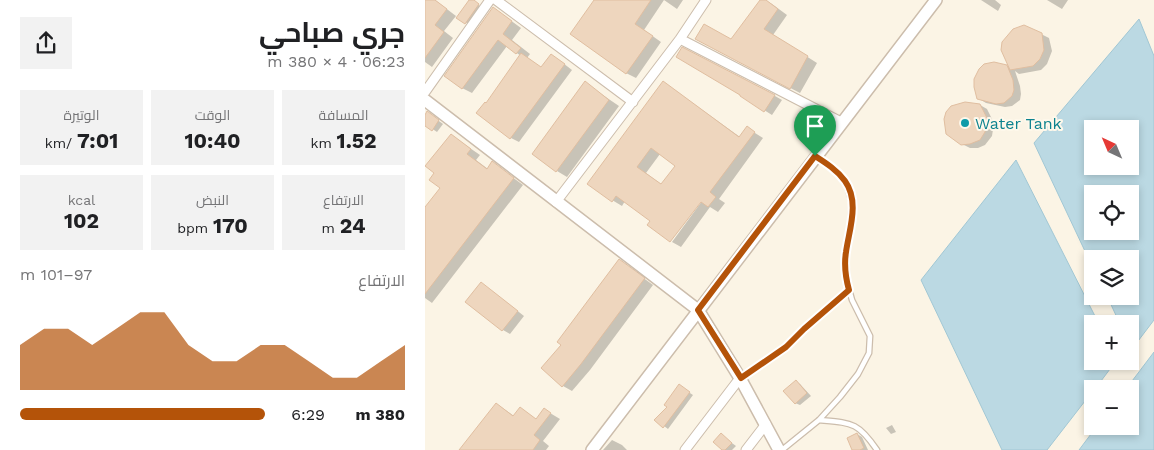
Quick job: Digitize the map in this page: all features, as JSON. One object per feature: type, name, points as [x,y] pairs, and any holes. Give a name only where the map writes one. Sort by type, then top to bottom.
[{"type":"street","points":[[425,92],[490,0]]},
{"type":"street","points":[[496,0],[633,102]]},
{"type":"street","points":[[556,202],[681,39],[706,0]]},
{"type":"street","points":[[592,450],[936,0]]},
{"type":"street","points":[[681,39],[841,122]]},
{"type":"street","points":[[425,100],[698,310],[741,378],[781,450]]},
{"type":"street","points":[[685,450],[741,378]]},
{"type":"street","points":[[746,450],[766,424]]},
{"type":"lane","points":[[781,450],[819,420],[840,397],[858,374],[869,353],[870,336],[849,290],[846,254],[853,202],[846,182],[831,166],[815,156]]},
{"type":"lane","points":[[741,378],[786,347],[849,290]]},
{"type":"lane","points":[[819,420],[855,425],[866,434],[877,450]]},
{"type":"water","points":[[1139,19],[1154,56],[1154,320],[1139,340],[1139,315],[1116,315],[1111,305],[1139,305],[1139,250],[1084,250],[1034,143]]},
{"type":"water","points":[[1016,160],[1084,294],[1084,305],[1089,305],[1094,315],[1084,315],[1084,370],[1109,370],[1102,380],[1084,380],[1084,402],[1047,450],[1002,450],[921,280]]},
{"type":"water","points":[[1154,352],[1154,450],[1079,450],[1090,435],[1139,435],[1139,380],[1133,380]]},
{"type":"building","points":[[425,0],[435,0],[447,9],[435,25],[444,32],[425,58]]},
{"type":"building","points":[[469,0],[474,0],[479,4],[465,24],[456,18]]},
{"type":"building","points":[[594,0],[651,0],[635,24],[653,36],[626,74],[570,34]]},
{"type":"building","points":[[760,0],[766,0],[778,9],[764,29],[808,56],[790,89],[695,39],[704,24],[731,39]]},
{"type":"building","points":[[493,7],[512,21],[503,34],[521,48],[516,54],[498,40],[462,89],[444,76]]},
{"type":"building","name":"Water Tank","points":[[1024,25],[1042,33],[1044,50],[1040,59],[1033,66],[1010,70],[1001,50],[1002,42],[1013,29]]},
{"type":"building","points":[[682,47],[775,95],[764,112],[740,95],[676,57]]},
{"type":"building","points":[[521,53],[541,67],[551,54],[565,64],[510,139],[476,113],[486,103]]},
{"type":"building","name":"Water Tank","points":[[994,62],[1007,65],[1013,80],[1014,90],[1012,96],[1004,103],[996,104],[977,99],[974,87],[974,79],[979,69],[984,64]]},
{"type":"building","points":[[585,81],[609,100],[556,172],[532,154]]},
{"type":"building","points":[[663,81],[739,137],[747,126],[755,132],[710,192],[716,197],[708,207],[701,202],[670,242],[647,225],[650,221],[616,196],[612,202],[587,184]],"holes":[[[651,148],[675,166],[661,184],[637,167]]]},
{"type":"building","name":"Water Tank","points":[[965,102],[980,104],[987,118],[985,132],[980,140],[961,145],[946,134],[944,119],[946,112],[951,106]]},
{"type":"building","points":[[427,111],[439,120],[432,131],[425,126]]},
{"type":"building","points":[[451,134],[471,149],[467,154],[487,169],[492,161],[514,178],[425,294],[425,207],[440,188],[429,180],[434,173],[425,166]]},
{"type":"building","points":[[619,259],[645,278],[562,387],[541,368],[561,345],[557,342]]},
{"type":"building","points":[[481,282],[518,311],[502,331],[465,302]]},
{"type":"building","points":[[796,380],[807,393],[795,404],[783,391]]},
{"type":"building","points":[[679,384],[690,392],[663,428],[654,420],[667,407],[664,405]]},
{"type":"building","points":[[496,403],[513,416],[520,407],[536,419],[544,408],[551,413],[534,435],[540,440],[533,450],[459,450]]},
{"type":"building","points":[[721,433],[732,443],[725,450],[722,450],[713,442]]},
{"type":"building","points":[[857,433],[864,448],[852,450],[847,438]]},
{"type":"place","name":"Water Tank","points":[[965,123]]},
{"type":"route","points":[[815,156],[831,166],[846,182],[853,202],[846,254],[849,290],[804,329],[795,340],[775,356],[741,378],[698,310],[815,156]]}]
